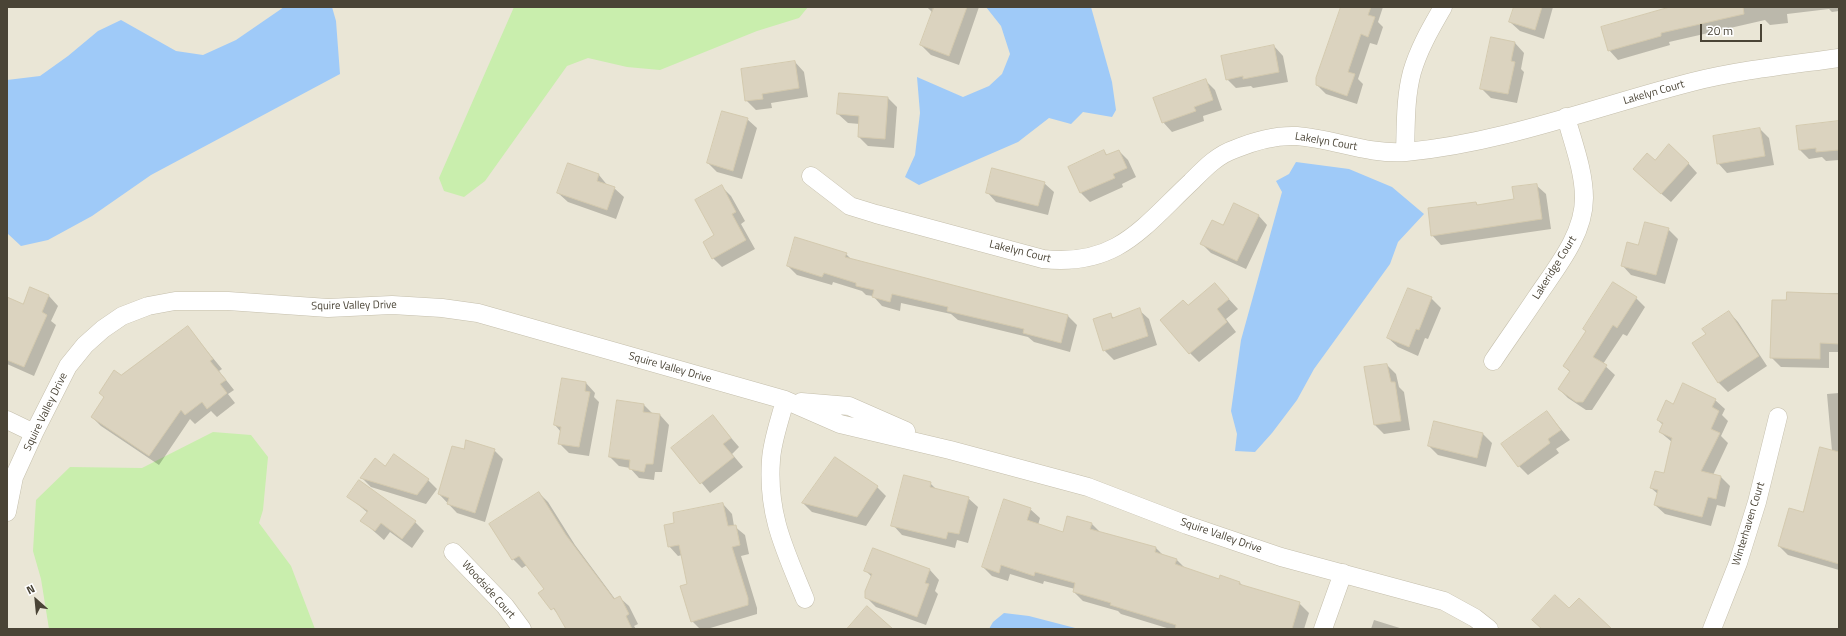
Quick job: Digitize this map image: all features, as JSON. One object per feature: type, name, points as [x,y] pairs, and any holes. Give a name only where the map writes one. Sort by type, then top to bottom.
[{"type":"street","points":[[1405,152],[1407,100],[1412,72],[1422,45],[1443,7]]},
{"type":"street","name":"Lakelyn Court","points":[[811,176],[850,206],[1043,259],[1059,261],[1080,260],[1118,247],[1135,235],[1210,163],[1233,149],[1273,137],[1297,136],[1375,151],[1405,152],[1458,144],[1741,71],[1839,58]]},
{"type":"street","name":"Lakeridge Court","points":[[1493,361],[1559,264],[1574,239],[1582,216],[1584,198],[1582,178],[1566,117]]},
{"type":"street","name":"Squire Valley Drive","points":[[7,512],[14,477],[34,433],[68,366],[86,345],[103,329],[122,316],[148,306],[175,301],[228,301],[328,308],[392,305],[442,308],[478,313],[784,400],[840,424],[950,450],[1088,487],[1187,525],[1281,557],[1444,601],[1475,618],[1489,629]]},
{"type":"street","points":[[784,400],[771,459],[770,496],[778,533],[805,599]]},
{"type":"street","name":"Winterhaven Court","points":[[1712,629],[1738,563],[1757,502],[1778,417]]},
{"type":"street","points":[[7,420],[34,433]]},
{"type":"street","name":"Woodside Court","points":[[453,552],[505,606],[522,629]]},
{"type":"street","points":[[1323,629],[1343,573]]},
{"type":"shaded area","points":[[7,7],[1839,7],[1839,629],[7,629]]},
{"type":"green space","points":[[514,7],[808,7],[799,18],[757,31],[660,70],[627,67],[588,58],[567,66],[485,181],[464,197],[444,191],[439,178]]},
{"type":"green space","points":[[213,432],[251,435],[268,457],[263,510],[259,523],[291,566],[315,629],[49,629],[41,579],[33,551],[36,500],[70,467],[142,468]]},
{"type":"water","points":[[284,7],[332,7],[336,21],[340,74],[151,175],[92,216],[48,240],[21,246],[7,233],[7,80],[40,76],[68,56],[98,31],[121,20],[176,51],[203,55],[236,40]]},
{"type":"water","points":[[986,7],[1091,7],[1112,82],[1116,110],[1112,117],[1083,112],[1071,124],[1049,118],[1018,142],[919,185],[905,177],[915,155],[920,113],[917,77],[963,97],[989,86],[1002,74],[1010,54],[1001,26]]},
{"type":"water","points":[[1296,162],[1349,169],[1392,187],[1424,214],[1398,242],[1390,264],[1314,369],[1297,400],[1272,433],[1255,452],[1235,451],[1237,434],[1231,411],[1241,340],[1282,192],[1276,181],[1289,174]]},
{"type":"water","points":[[1004,613],[1029,616],[1079,629],[989,629],[993,622]]},
{"type":"building","points":[[934,7],[967,7],[949,56],[920,45]]},
{"type":"building","points":[[1341,7],[1371,7],[1368,15],[1375,17],[1368,37],[1361,34],[1348,72],[1355,74],[1347,96],[1316,85],[1316,78]]},
{"type":"building","points":[[1514,7],[1542,7],[1535,30],[1509,22]]},
{"type":"building","points":[[1670,7],[1743,7],[1744,14],[1661,33],[1661,36],[1608,51],[1601,27]]},
{"type":"building","points":[[1491,37],[1515,42],[1511,61],[1515,62],[1508,94],[1480,89]]},
{"type":"building","points":[[1274,45],[1279,72],[1243,79],[1243,76],[1226,80],[1221,56]]},
{"type":"building","points":[[795,61],[799,88],[762,94],[763,99],[745,101],[741,69]]},
{"type":"building","points":[[1206,79],[1213,100],[1194,107],[1196,111],[1162,123],[1153,98]]},
{"type":"building","points":[[839,93],[888,97],[885,139],[858,137],[859,116],[837,114]]},
{"type":"building","points":[[722,111],[748,118],[733,171],[707,163]]},
{"type":"building","points":[[1839,121],[1839,150],[1816,152],[1816,148],[1799,150],[1796,126]]},
{"type":"building","points":[[1760,128],[1765,156],[1717,164],[1713,136]]},
{"type":"building","points":[[1669,144],[1689,163],[1661,194],[1633,169],[1647,153],[1655,160]]},
{"type":"building","points":[[1104,150],[1106,155],[1119,150],[1127,168],[1113,174],[1115,178],[1080,193],[1068,167]]},
{"type":"building","points":[[568,163],[599,174],[597,181],[615,187],[607,210],[557,193]]},
{"type":"building","points":[[992,168],[1045,182],[1038,206],[986,193]]},
{"type":"building","points":[[1537,184],[1542,219],[1431,236],[1428,208],[1476,202],[1477,205],[1514,199],[1512,187]]},
{"type":"building","points":[[722,185],[736,212],[732,214],[746,240],[712,259],[703,242],[714,235],[695,200]]},
{"type":"building","points":[[1234,203],[1259,215],[1237,261],[1200,244],[1212,220],[1223,225]]},
{"type":"building","points":[[1645,222],[1669,228],[1656,275],[1621,266],[1627,242],[1638,245]]},
{"type":"building","points":[[795,237],[847,253],[845,257],[1068,315],[1061,343],[1023,333],[1024,329],[947,311],[948,307],[892,294],[890,302],[872,297],[874,290],[856,286],[856,283],[824,273],[822,277],[787,266]]},
{"type":"building","points":[[1613,282],[1637,297],[1617,328],[1613,325],[1593,357],[1607,365],[1583,402],[1576,402],[1558,389],[1570,371],[1563,366],[1586,331],[1583,329]]},
{"type":"building","points":[[1215,283],[1229,299],[1217,309],[1227,322],[1189,354],[1160,320],[1183,300],[1188,305]]},
{"type":"building","points":[[30,287],[49,295],[42,312],[47,315],[24,367],[7,360],[7,297],[23,304]]},
{"type":"building","points":[[1408,288],[1432,297],[1419,330],[1416,329],[1409,347],[1387,338]]},
{"type":"building","points":[[1787,292],[1839,294],[1839,344],[1820,343],[1820,359],[1770,358],[1772,300],[1786,300]]},
{"type":"building","points":[[1140,308],[1148,336],[1103,351],[1093,319],[1111,313],[1112,318]]},
{"type":"building","points":[[1729,311],[1759,356],[1718,383],[1692,343],[1706,334],[1702,329]]},
{"type":"building","points":[[188,326],[213,359],[210,361],[226,380],[220,384],[227,393],[207,409],[202,402],[185,415],[181,410],[149,456],[91,417],[104,397],[99,393],[114,370],[121,375]]},
{"type":"building","points":[[1387,364],[1391,382],[1395,382],[1401,421],[1374,425],[1364,367]]},
{"type":"building","points":[[562,378],[586,382],[585,391],[590,392],[579,447],[558,444],[561,427],[554,425]]},
{"type":"building","points":[[1683,383],[1716,399],[1712,407],[1719,411],[1711,429],[1720,433],[1701,471],[1721,476],[1716,499],[1708,497],[1702,517],[1654,505],[1658,490],[1650,488],[1655,471],[1664,473],[1672,438],[1659,432],[1663,423],[1657,420],[1666,400],[1673,404]]},
{"type":"building","points":[[617,400],[644,404],[643,412],[660,414],[653,464],[646,464],[644,472],[629,469],[630,460],[609,457]]},
{"type":"building","points":[[1547,411],[1561,430],[1548,439],[1550,443],[1518,467],[1501,444]]},
{"type":"building","points":[[713,415],[731,438],[723,444],[734,457],[700,484],[671,448]]},
{"type":"building","points":[[1434,421],[1483,433],[1477,458],[1428,446]]},
{"type":"building","points":[[466,440],[495,449],[475,513],[447,504],[449,498],[438,494],[452,446],[464,449]]},
{"type":"building","points":[[1820,447],[1839,452],[1839,564],[1778,546],[1789,508],[1803,512]]},
{"type":"building","points":[[394,454],[429,479],[417,495],[360,478],[375,458],[385,466]]},
{"type":"building","points":[[835,457],[878,486],[857,517],[802,503]]},
{"type":"building","points":[[904,475],[931,482],[930,487],[969,497],[959,534],[948,532],[946,539],[891,526]]},
{"type":"building","points":[[359,480],[416,521],[402,539],[381,523],[375,531],[360,521],[368,511],[347,497]]},
{"type":"building","points":[[539,492],[566,535],[614,599],[620,596],[629,614],[626,616],[632,629],[566,629],[554,608],[551,610],[538,593],[544,589],[519,556],[512,560],[489,524]]},
{"type":"building","points":[[1004,499],[1031,508],[1027,520],[1063,532],[1067,516],[1092,523],[1090,529],[1156,547],[1155,552],[1177,559],[1175,564],[1219,579],[1220,575],[1240,582],[1239,584],[1300,602],[1292,629],[1175,629],[1176,625],[1073,592],[1075,583],[1035,572],[1034,576],[1001,565],[999,573],[982,567]]},
{"type":"building","points":[[723,503],[728,526],[736,525],[740,545],[732,547],[748,598],[748,605],[691,622],[680,586],[687,584],[679,545],[668,547],[664,525],[674,523],[673,513]]},
{"type":"building","points":[[873,548],[930,569],[925,583],[929,584],[917,617],[865,598],[865,591],[872,574],[864,571]]},
{"type":"building","points":[[1555,595],[1569,608],[1579,598],[1612,629],[1542,629],[1532,620]]},
{"type":"building","points":[[867,606],[893,629],[847,629]]}]
